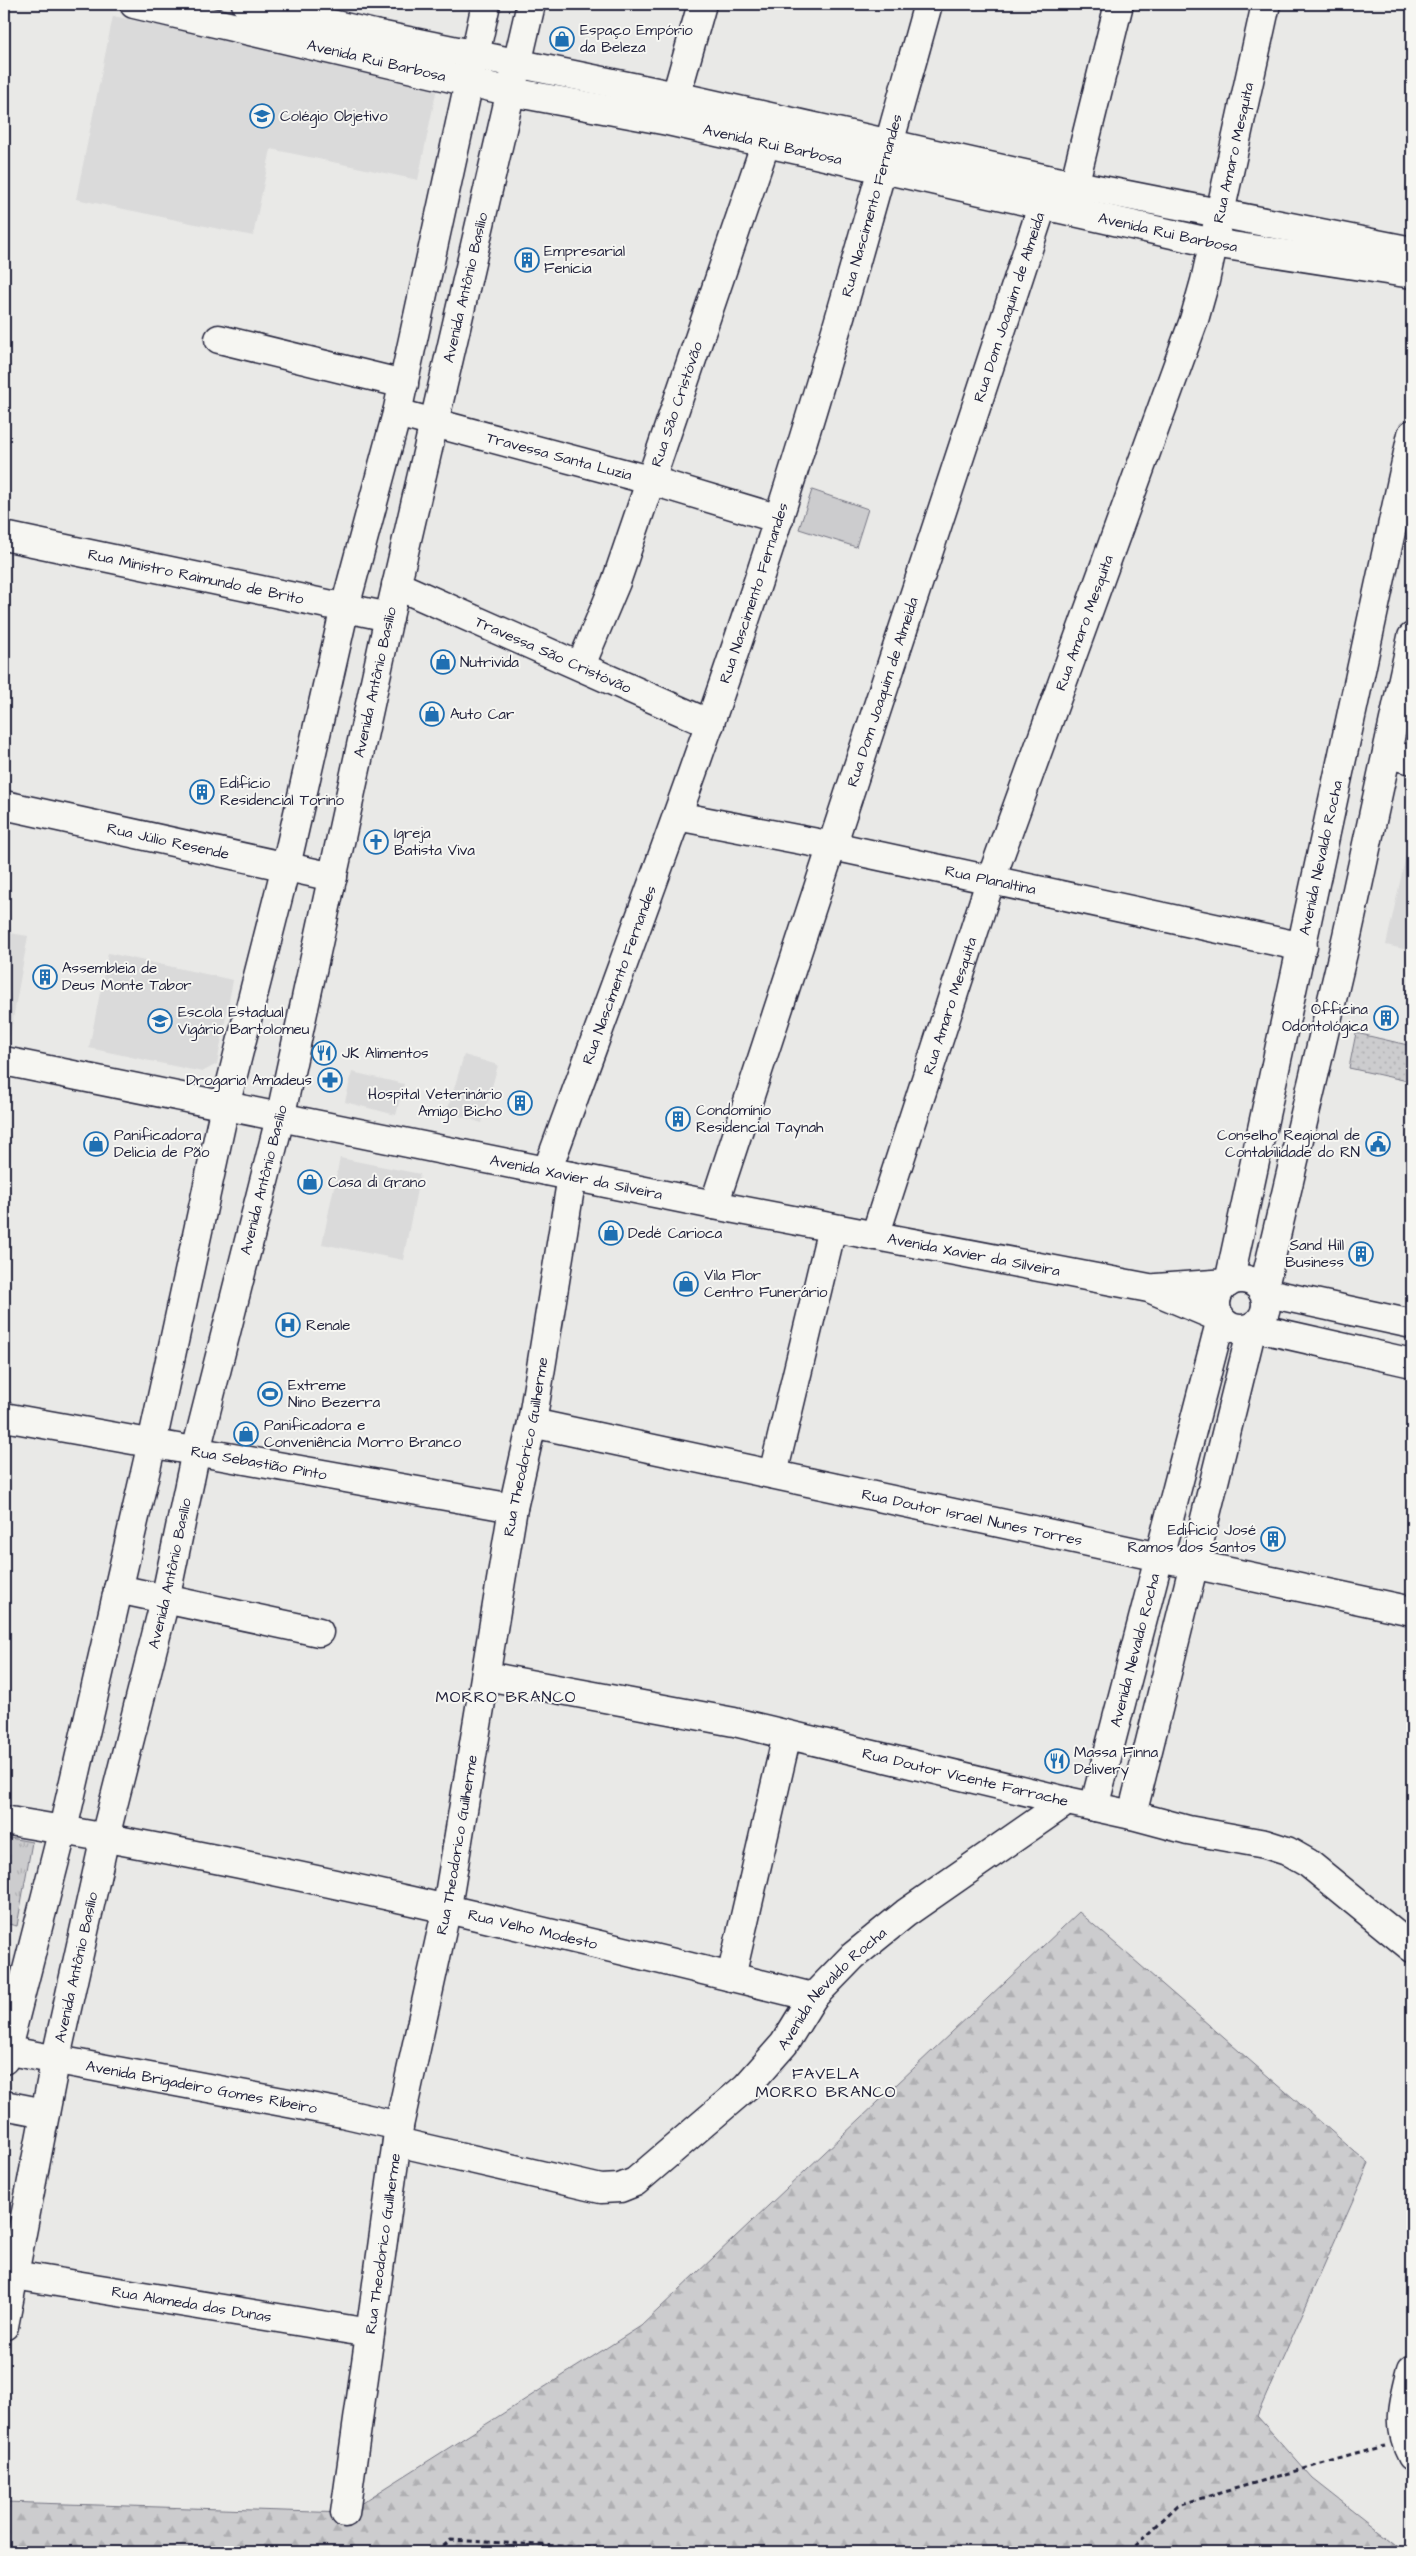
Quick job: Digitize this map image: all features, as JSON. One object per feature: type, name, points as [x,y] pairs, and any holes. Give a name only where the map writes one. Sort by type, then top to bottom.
[{"type":"street","name":"Avenida Rui Barbosa","points":[[134,4],[512,92],[668,120],[766,142],[886,156]]},
{"type":"street","name":"Avenida Rui Barbosa","points":[[246,4],[475,56],[676,96],[886,156],[1059,195],[1214,243],[1412,274]]},
{"type":"street","points":[[4,2054],[63,1829],[152,1443],[225,1106],[286,866],[344,607],[404,384],[486,4]]},
{"type":"street","name":"Avenida Antônio Basílio","points":[[4,2326],[55,2062],[106,1837],[165,1600],[196,1451],[280,1118],[396,585],[532,4]]},
{"type":"street","points":[[676,96],[702,4]]},
{"type":"street","name":"Rua Nascimento Fernandes","points":[[560,1174],[677,816],[779,519],[886,156],[928,4]]},
{"type":"street","name":"Rua Dom Joaquim de Almeida","points":[[714,1205],[833,846],[1059,195],[1119,4]]},
{"type":"street","name":"Rua Amaro Mesquita","points":[[875,1236],[990,882],[1182,358],[1214,243],[1266,4]]},
{"type":"street","name":"Rua São Cristóvão","points":[[581,665],[616,582],[649,480],[766,142]]},
{"type":"street","name":"Avenida Rui Barbosa","points":[[1059,195],[1220,214],[1412,251]]},
{"type":"street","points":[[219,339],[404,384]]},
{"type":"street","name":"Travessa Santa Luzia","points":[[397,413],[649,480],[779,519]]},
{"type":"street","name":"Avenida Nevaldo Rocha","points":[[1229,1282],[1303,947],[1412,434]]},
{"type":"street","name":"Rua Ministro Raimundo de Brito","points":[[4,536],[389,617]]},
{"type":"street","name":"Travessa São Cristóvão","points":[[396,585],[581,665],[710,724]]},
{"type":"street","points":[[1412,637],[1400,757],[1263,1292],[1266,1305],[1265,1312],[1252,1327],[1245,1330],[1232,1328],[1221,1319],[1216,1303],[1218,1294],[1229,1282],[1238,1279],[1248,1280],[1256,1284],[1263,1292],[1412,1324]]},
{"type":"street","name":"Rua Júlio Resende","points":[[4,806],[332,876]]},
{"type":"street","name":"Rua Planaltina","points":[[677,816],[833,846],[990,882],[1303,947]]},
{"type":"street","name":"Avenida Xavier da Silveira","points":[[4,1061],[714,1205],[1149,1288],[1221,1319]]},
{"type":"street","name":"Rua Theodorico Guilherme","points":[[346,2513],[398,2134],[447,1907],[513,1508],[532,1423],[560,1174]]},
{"type":"street","points":[[774,1474],[832,1228]]},
{"type":"street","name":"Avenida Xavier da Silveira","points":[[1149,1288],[1229,1282]]},
{"type":"street","name":"Avenida Nevaldo Rocha","points":[[1094,1807],[1221,1319]]},
{"type":"street","points":[[1252,1327],[1412,1363]]},
{"type":"street","points":[[1132,1815],[1252,1327]]},
{"type":"street","name":"Rua Sebastião Pinto","points":[[4,1417],[513,1508]]},
{"type":"street","name":"Rua Doutor Israel Nunes Torres","points":[[532,1423],[1412,1611]]},
{"type":"street","points":[[118,1589],[319,1632]]},
{"type":"street","name":"Rua Doutor Vicente Farrache","points":[[486,1676],[734,1722],[1132,1815],[1188,1830],[1238,1838],[1287,1851],[1316,1869],[1412,1948]]},
{"type":"street","points":[[731,1977],[787,1735]]},
{"type":"street","name":"Avenida Nevaldo Rocha","points":[[612,2188],[635,2182],[746,2087],[784,2044],[813,1997],[853,1956],[906,1913],[1066,1801]]},
{"type":"street","points":[[4,1820],[63,1829]]},
{"type":"street","name":"Rua Velho Modesto","points":[[63,1829],[447,1907],[623,1952],[813,1997]]},
{"type":"street","name":"Avenida Brigadeiro Gomes Ribeiro","points":[[4,2054],[342,2113],[398,2134],[592,2187],[612,2188]]},
{"type":"street","points":[[4,2105],[45,2113]]},
{"type":"street","name":"Rua Alameda das Dunas","points":[[14,2274],[370,2333]]},
{"type":"street","points":[[1408,2448],[1402,2417],[1412,2369]]},
{"type":"path","points":[[1129,2552],[1178,2506],[1408,2448]]},
{"type":"path","points":[[436,2552],[450,2540],[664,2552]]},
{"type":"shaded area","name":"Colégio Objetivo","points":[[113,16],[438,83],[418,180],[271,149],[253,236],[76,199]]},
{"type":"shaded area","points":[[1412,828],[1412,951],[1386,945]]},
{"type":"shaded area","points":[[4,932],[28,936],[10,1036],[4,1035]]},
{"type":"shaded area","name":"Escola Estadual Vigário Bartolomeu","points":[[108,953],[233,980],[217,1064],[202,1072],[89,1048]]},
{"type":"shaded area","points":[[464,1055],[498,1065],[482,1123],[447,1112]]},
{"type":"shaded area","points":[[352,1072],[404,1084],[396,1115],[345,1102]]},
{"type":"shaded area","points":[[340,1158],[420,1174],[403,1260],[322,1244]]},
{"type":"green space","points":[[812,490],[868,509],[856,547],[799,529]]},
{"type":"green space","points":[[1356,1033],[1412,1046],[1412,1082],[1349,1068]]},
{"type":"green space","points":[[4,1837],[32,1842],[17,1926],[4,1923]]},
{"type":"green space","points":[[1079,1912],[1369,2164],[1257,2416],[1313,2479],[1406,2552],[4,2552],[4,2502],[346,2513],[641,2326]]},
{"type":"place","name":"Espaço Empório da Beleza","points":[[562,39]]},
{"type":"place","name":"Colégio Objetivo","points":[[262,116]]},
{"type":"place","name":"Empresarial Fenícia","points":[[527,260]]},
{"type":"place","name":"Nutrivida","points":[[443,662]]},
{"type":"place","name":"Auto Car","points":[[432,714]]},
{"type":"place","name":"Edifício Residencial Torino","points":[[202,792]]},
{"type":"place","name":"Igreja Batista Viva","points":[[376,842]]},
{"type":"place","name":"Assembleia de Deus Monte Tabor","points":[[45,977]]},
{"type":"place","name":"Officina Odontológica","points":[[1386,1018]]},
{"type":"place","name":"Escola Estadual Vigário Bartolomeu","points":[[160,1021]]},
{"type":"place","name":"JK Alimentos","points":[[324,1053]]},
{"type":"place","name":"Drogaria Amadeus","points":[[330,1080]]},
{"type":"place","name":"Hospital Veterinário Amigo Bicho","points":[[520,1103]]},
{"type":"place","name":"Condomínio Residencial Taynah","points":[[678,1119]]},
{"type":"place","name":"Panificadora Delicia de Pão","points":[[96,1144]]},
{"type":"place","name":"Conselho Regional de Contabilidade do RN","points":[[1378,1144]]},
{"type":"place","name":"Casa di Grano","points":[[310,1182]]},
{"type":"place","name":"Dedé Carioca","points":[[611,1233]]},
{"type":"place","name":"Sand Hill Business","points":[[1361,1254]]},
{"type":"place","name":"Vila Flor Centro Funerário","points":[[686,1284]]},
{"type":"place","name":"Renale","points":[[288,1325]]},
{"type":"place","name":"Extreme Nino Bezerra","points":[[270,1394]]},
{"type":"place","name":"Panificadora e Conveniência Morro Branco","points":[[246,1434]]},
{"type":"place","name":"Edificio José Ramos dos Santos","points":[[1273,1539]]},
{"type":"place","name":"Massa Finna Delivery","points":[[1057,1761]]},
{"type":"district","name":"MORRO BRANCO","points":[[506,1697]]},
{"type":"district","name":"FAVELA MORRO BRANCO","points":[[826,2083]]}]
